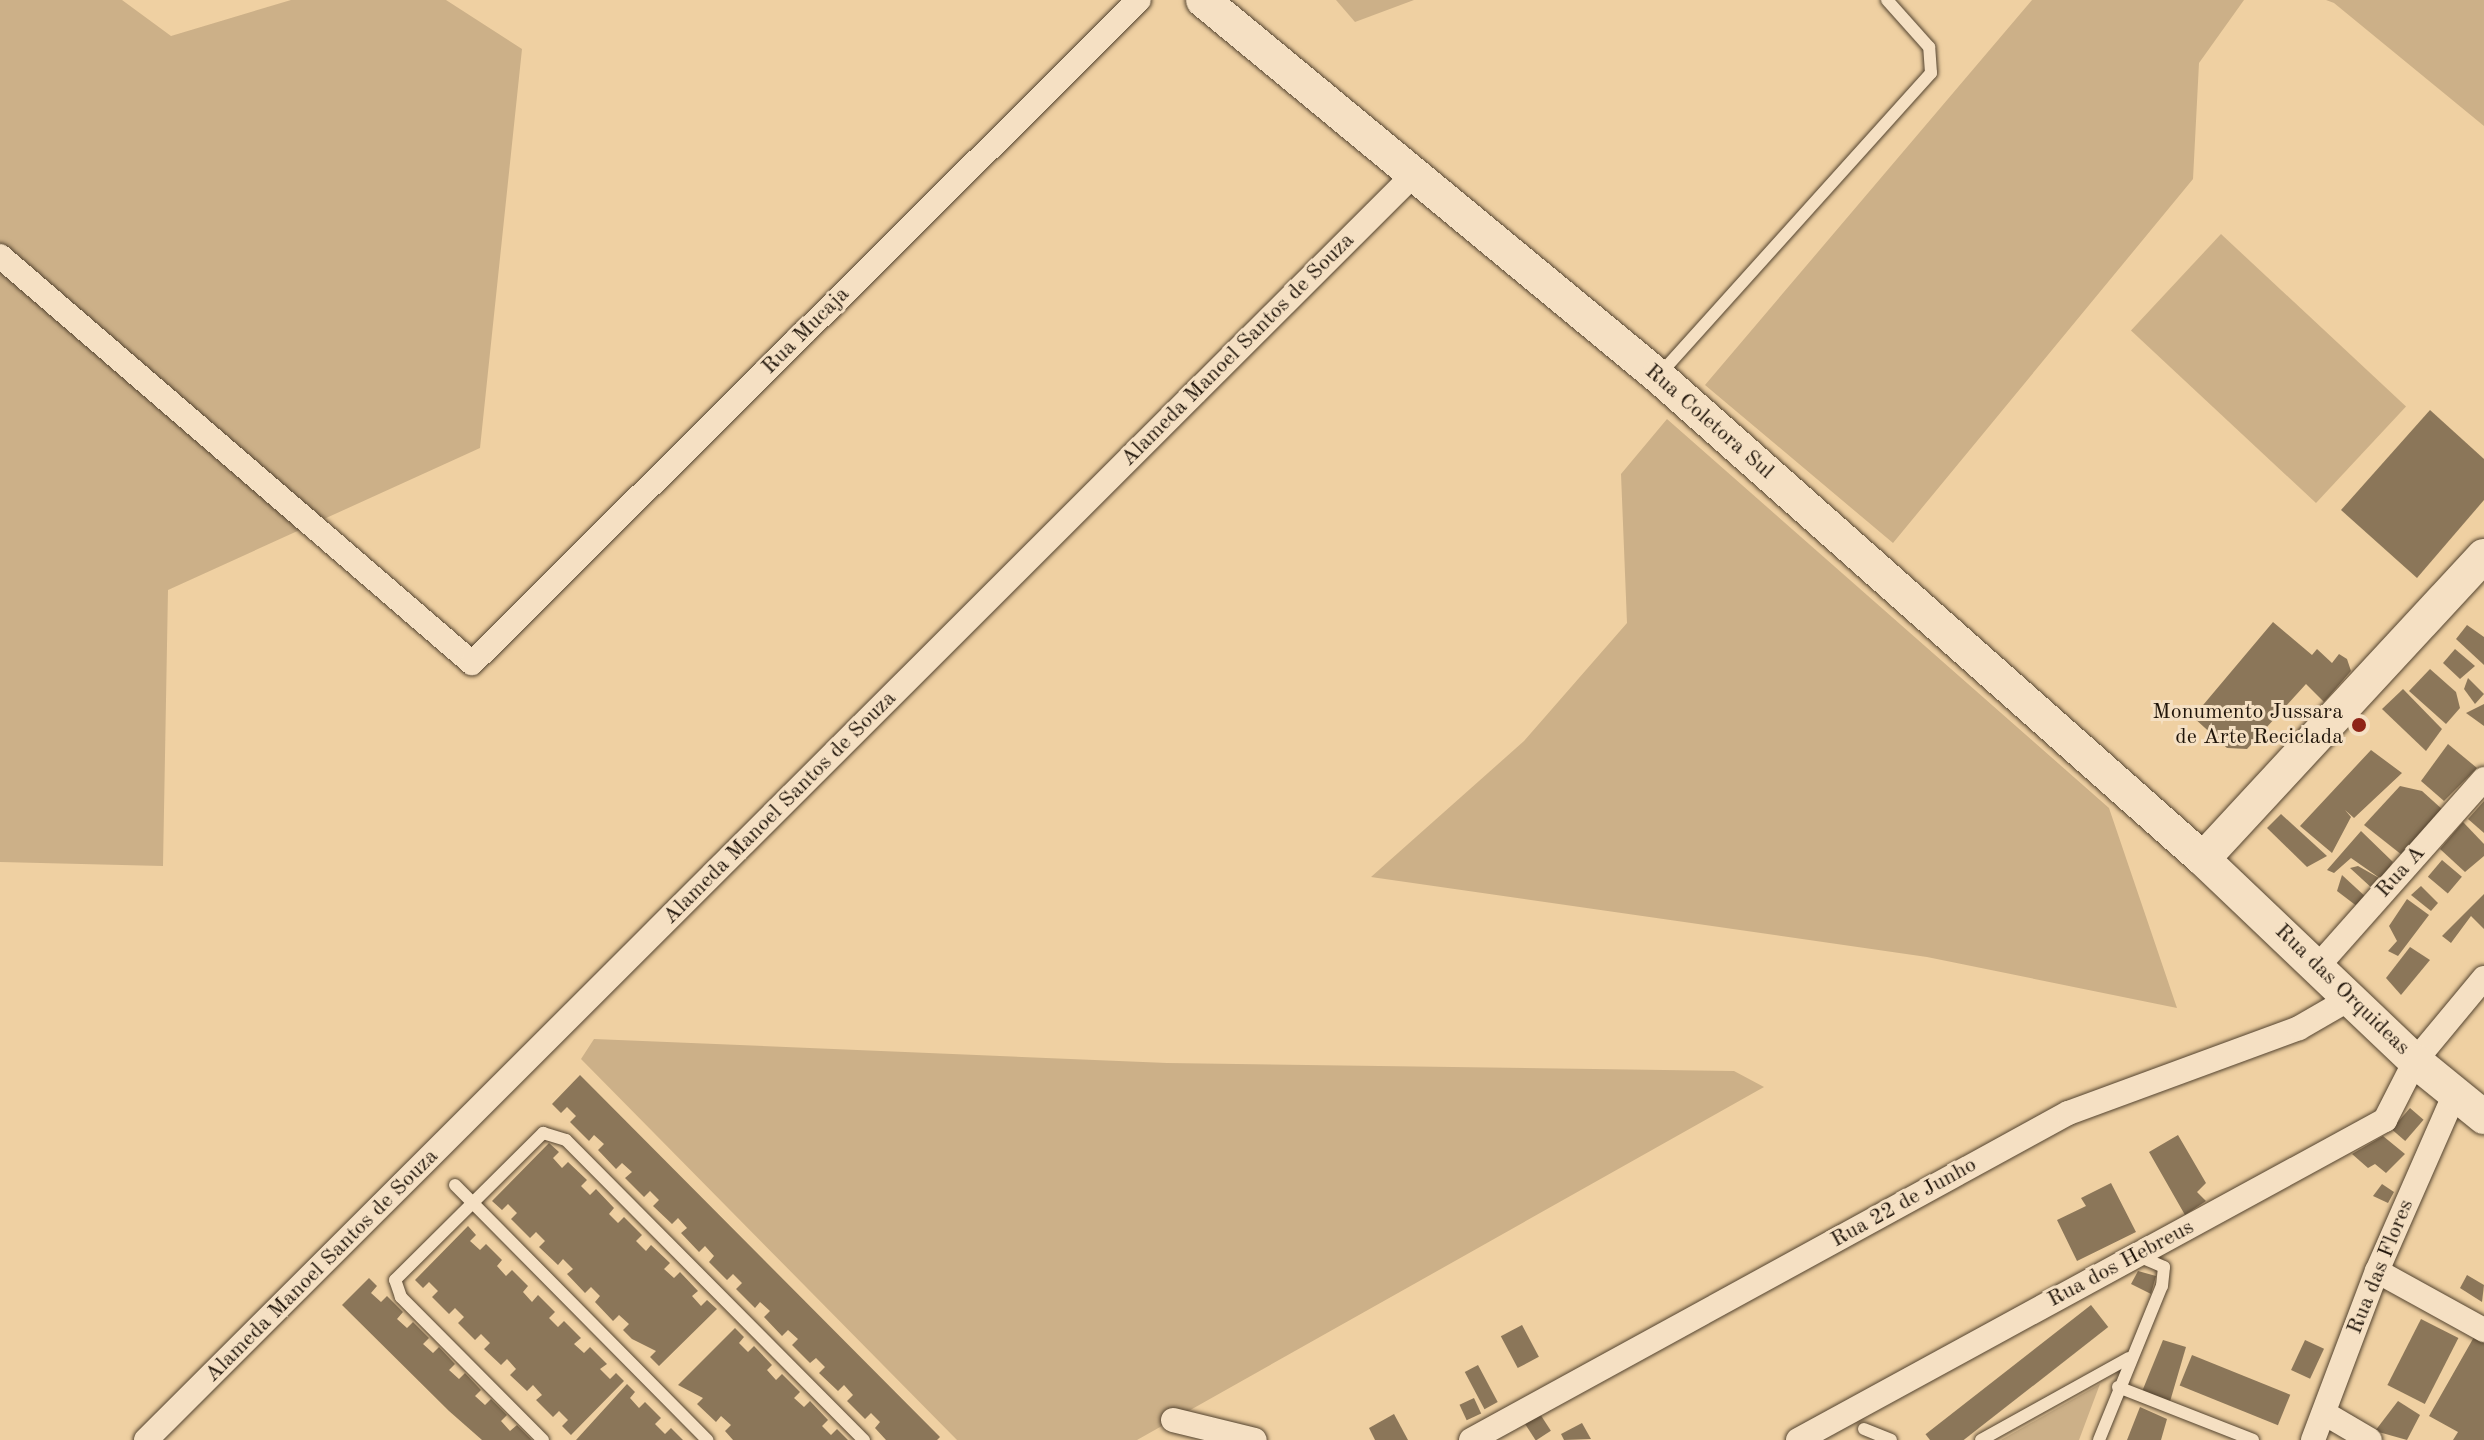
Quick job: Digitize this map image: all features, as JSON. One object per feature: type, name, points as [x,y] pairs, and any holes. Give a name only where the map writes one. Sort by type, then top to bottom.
[{"type":"street","name":"Rua Mucaja","points":[[0,256],[472,663],[1139,0]]},
{"type":"street","name":"Rua Coletora Sul","points":[[1203,0],[1658,376],[2203,859]]},
{"type":"street","name":"Alameda Manoel Santos de Souza","points":[[146,1440],[1413,175]]},
{"type":"street","points":[[2203,859],[2484,556]]},
{"type":"street","name":"Rua A","points":[[2318,966],[2484,779]]},
{"type":"street","name":"Rua das Orquideas","points":[[2203,859],[2415,1061],[2454,1096],[2484,1117]]},
{"type":"street","name":"Rua dos Hebreus","points":[[1798,1440],[2385,1120],[2415,1061],[2484,978]]},
{"type":"street","name":"Rua 22 de Junho","points":[[1471,1440],[2068,1113],[2299,1028],[2351,998]]},
{"type":"street","name":"Rua das Flores","points":[[2313,1440],[2377,1271],[2454,1096]]},
{"type":"street","points":[[2377,1271],[2484,1330]]},
{"type":"street","points":[[2324,1413],[2370,1440]]},
{"type":"street","points":[[1173,1420],[1255,1440]]},
{"type":"lane","points":[[1658,376],[1931,73],[1929,47],[1887,0]]},
{"type":"lane","points":[[543,1440],[396,1290],[395,1280],[543,1133],[556,1133],[864,1440]]},
{"type":"lane","points":[[455,1185],[707,1440]]},
{"type":"lane","points":[[2099,1440],[2129,1358],[2162,1286],[2164,1267],[2138,1256]]},
{"type":"lane","points":[[1981,1440],[2129,1358]]},
{"type":"lane","points":[[2118,1387],[2253,1440]]},
{"type":"lane","points":[[1864,1429],[1891,1440]]},
{"type":"shaded area","points":[[0,0],[122,0],[171,36],[291,0],[446,0],[522,49],[480,448],[168,590],[163,866],[0,862]]},
{"type":"shaded area","points":[[1336,0],[1414,0],[1355,22]]},
{"type":"shaded area","points":[[2032,0],[2244,0],[2199,63],[2193,179],[1893,543],[1705,385]]},
{"type":"shaded area","points":[[2326,0],[2484,0],[2484,126],[2334,3]]},
{"type":"shaded area","points":[[2221,234],[2406,407],[2316,503],[2131,331]]},
{"type":"shaded area","points":[[1667,419],[2109,808],[2177,1008],[1927,957],[1371,877],[1524,741],[1627,623],[1621,474]]},
{"type":"shaded area","points":[[594,1039],[1167,1063],[1734,1071],[1764,1087],[1137,1440],[957,1440],[581,1059]]},
{"type":"shaded area","points":[[2100,1384],[2079,1440],[2001,1440]]},
{"type":"building","points":[[2430,410],[2484,459],[2484,500],[2417,578],[2341,510]]},
{"type":"building","points":[[2273,622],[2312,655],[2317,649],[2332,663],[2339,654],[2347,659],[2351,671],[2324,702],[2306,684],[2247,749],[2227,748],[2193,717]]},
{"type":"building","points":[[2467,625],[2484,637],[2484,665],[2456,639]]},
{"type":"building","points":[[2455,649],[2475,666],[2460,679],[2443,663]]},
{"type":"building","points":[[2430,669],[2456,692],[2460,708],[2446,724],[2409,691]]},
{"type":"building","points":[[2468,678],[2484,694],[2475,704],[2464,689]]},
{"type":"building","points":[[2403,689],[2442,729],[2426,751],[2382,709]]},
{"type":"building","points":[[2484,704],[2484,726],[2466,713]]},
{"type":"building","points":[[2448,744],[2477,768],[2444,801],[2421,781]]},
{"type":"building","points":[[2371,750],[2402,773],[2354,818],[2345,810],[2351,817],[2332,853],[2300,826]]},
{"type":"building","points":[[2400,786],[2422,791],[2443,810],[2402,855],[2364,825]]},
{"type":"building","points":[[2484,801],[2484,833],[2468,819]]},
{"type":"building","points":[[2281,814],[2327,856],[2307,867],[2267,828]]},
{"type":"building","points":[[2463,822],[2484,844],[2484,856],[2465,872],[2440,849]]},
{"type":"building","points":[[2361,831],[2393,862],[2374,890],[2350,868],[2358,866],[2381,879],[2351,858],[2334,873],[2327,870]]},
{"type":"building","points":[[2442,860],[2462,877],[2448,894],[2428,877]]},
{"type":"building","points":[[2342,875],[2368,899],[2358,907],[2337,891]]},
{"type":"building","points":[[2421,886],[2438,903],[2431,911],[2411,895]]},
{"type":"building","points":[[2484,894],[2484,929],[2471,916],[2451,943],[2442,936]]},
{"type":"building","points":[[2407,899],[2429,915],[2398,956],[2388,951],[2397,941],[2389,926]]},
{"type":"building","points":[[2410,947],[2430,960],[2401,995],[2386,978]]},
{"type":"building","points":[[580,1075],[940,1437],[937,1440],[886,1440],[875,1428],[880,1422],[871,1413],[865,1419],[847,1401],[853,1395],[844,1385],[838,1391],[819,1373],[825,1367],[816,1358],[810,1363],[792,1345],[798,1339],[788,1330],[782,1336],[764,1317],[770,1311],[760,1302],[755,1308],[736,1289],[742,1283],[733,1274],[727,1280],[709,1262],[714,1256],[705,1246],[699,1252],[681,1233],[687,1228],[678,1218],[672,1224],[653,1206],[659,1200],[650,1191],[644,1197],[625,1178],[632,1172],[622,1163],[616,1169],[598,1150],[604,1144],[594,1135],[589,1141],[570,1122],[576,1116],[567,1107],[561,1113],[552,1104]]},
{"type":"building","points":[[2410,1108],[2424,1120],[2405,1141],[2392,1129]]},
{"type":"building","points":[[2178,1135],[2206,1183],[2197,1192],[2206,1201],[2185,1215],[2149,1152]]},
{"type":"building","points":[[2383,1136],[2405,1154],[2386,1173],[2375,1164],[2368,1168],[2352,1154]]},
{"type":"building","points":[[549,1143],[559,1152],[553,1158],[562,1168],[568,1162],[587,1180],[581,1186],[590,1195],[596,1189],[614,1208],[609,1214],[618,1223],[624,1217],[642,1235],[636,1241],[646,1251],[651,1245],[670,1263],[664,1269],[674,1278],[680,1272],[698,1291],[692,1296],[701,1306],[707,1300],[717,1309],[659,1366],[650,1357],[656,1351],[632,1339],[623,1330],[629,1324],[619,1315],[613,1321],[595,1302],[600,1296],[591,1287],[585,1293],[567,1274],[573,1269],[563,1259],[558,1265],[539,1247],[545,1241],[536,1232],[530,1238],[511,1219],[517,1213],[508,1204],[502,1210],[492,1201]]},
{"type":"building","points":[[2111,1183],[2136,1232],[2077,1261],[2057,1220],[2086,1206],[2081,1198]]},
{"type":"building","points":[[2382,1184],[2394,1192],[2388,1203],[2373,1196]]},
{"type":"building","points":[[468,1226],[476,1235],[470,1241],[480,1250],[486,1244],[502,1260],[497,1266],[506,1276],[512,1270],[528,1286],[523,1292],[532,1302],[538,1295],[555,1312],[549,1318],[558,1327],[564,1321],[581,1338],[574,1344],[584,1353],[590,1347],[607,1364],[600,1369],[610,1379],[616,1373],[624,1381],[571,1435],[562,1426],[568,1420],[559,1411],[553,1417],[536,1400],[542,1395],[533,1385],[527,1391],[510,1375],[516,1369],[507,1359],[501,1365],[484,1349],[490,1343],[481,1334],[475,1340],[458,1323],[464,1317],[455,1308],[449,1314],[432,1297],[438,1291],[429,1282],[423,1288],[415,1280]]},
{"type":"building","points":[[2138,1271],[2156,1276],[2151,1294],[2131,1284]]},
{"type":"building","points":[[2467,1275],[2484,1285],[2482,1302],[2460,1288]]},
{"type":"building","points":[[369,1278],[377,1286],[371,1293],[381,1302],[387,1296],[403,1312],[397,1319],[407,1328],[413,1322],[429,1338],[423,1344],[433,1353],[439,1347],[455,1364],[449,1370],[459,1379],[465,1373],[481,1390],[475,1396],[485,1405],[491,1399],[507,1415],[501,1421],[510,1431],[517,1425],[532,1440],[482,1440],[342,1305]]},
{"type":"building","points":[[2091,1305],[2108,1327],[1964,1440],[1930,1440],[1926,1434]]},
{"type":"building","points":[[2421,1319],[2458,1338],[2425,1404],[2387,1385]]},
{"type":"building","points":[[1522,1325],[1539,1357],[1518,1368],[1501,1336]]},
{"type":"building","points":[[735,1328],[744,1337],[739,1343],[748,1352],[754,1346],[772,1365],[767,1370],[776,1380],[782,1374],[800,1392],[794,1398],[804,1407],[810,1401],[828,1420],[822,1426],[831,1435],[837,1429],[848,1440],[733,1440],[725,1431],[731,1425],[721,1416],[716,1422],[697,1404],[703,1398],[678,1385]]},
{"type":"building","points":[[2474,1337],[2484,1343],[2484,1440],[2453,1440],[2458,1432],[2429,1416]]},
{"type":"building","points":[[2163,1340],[2186,1347],[2169,1405],[2141,1394]]},
{"type":"building","points":[[2305,1340],[2324,1349],[2310,1379],[2291,1370]]},
{"type":"building","points":[[2192,1355],[2290,1395],[2278,1425],[2180,1386]]},
{"type":"building","points":[[1478,1365],[1498,1402],[1484,1409],[1465,1372]]},
{"type":"building","points":[[627,1384],[635,1392],[630,1398],[639,1408],[645,1402],[661,1418],[655,1424],[665,1434],[671,1428],[683,1440],[576,1440]]},
{"type":"building","points":[[1474,1398],[1481,1413],[1467,1420],[1459,1405]]},
{"type":"building","points":[[2398,1401],[2420,1415],[2407,1440],[2375,1431]]},
{"type":"building","points":[[2140,1407],[2167,1419],[2161,1440],[2127,1440]]},
{"type":"building","points":[[1394,1414],[1408,1440],[1375,1440],[1369,1428]]},
{"type":"building","points":[[1540,1414],[1551,1431],[1535,1440],[1525,1424]]},
{"type":"building","points":[[1582,1423],[1591,1439],[1564,1440],[1561,1434]]},
{"type":"place","name":"Monumento Jussara de Arte Reciclada","points":[[2359,725]]}]
